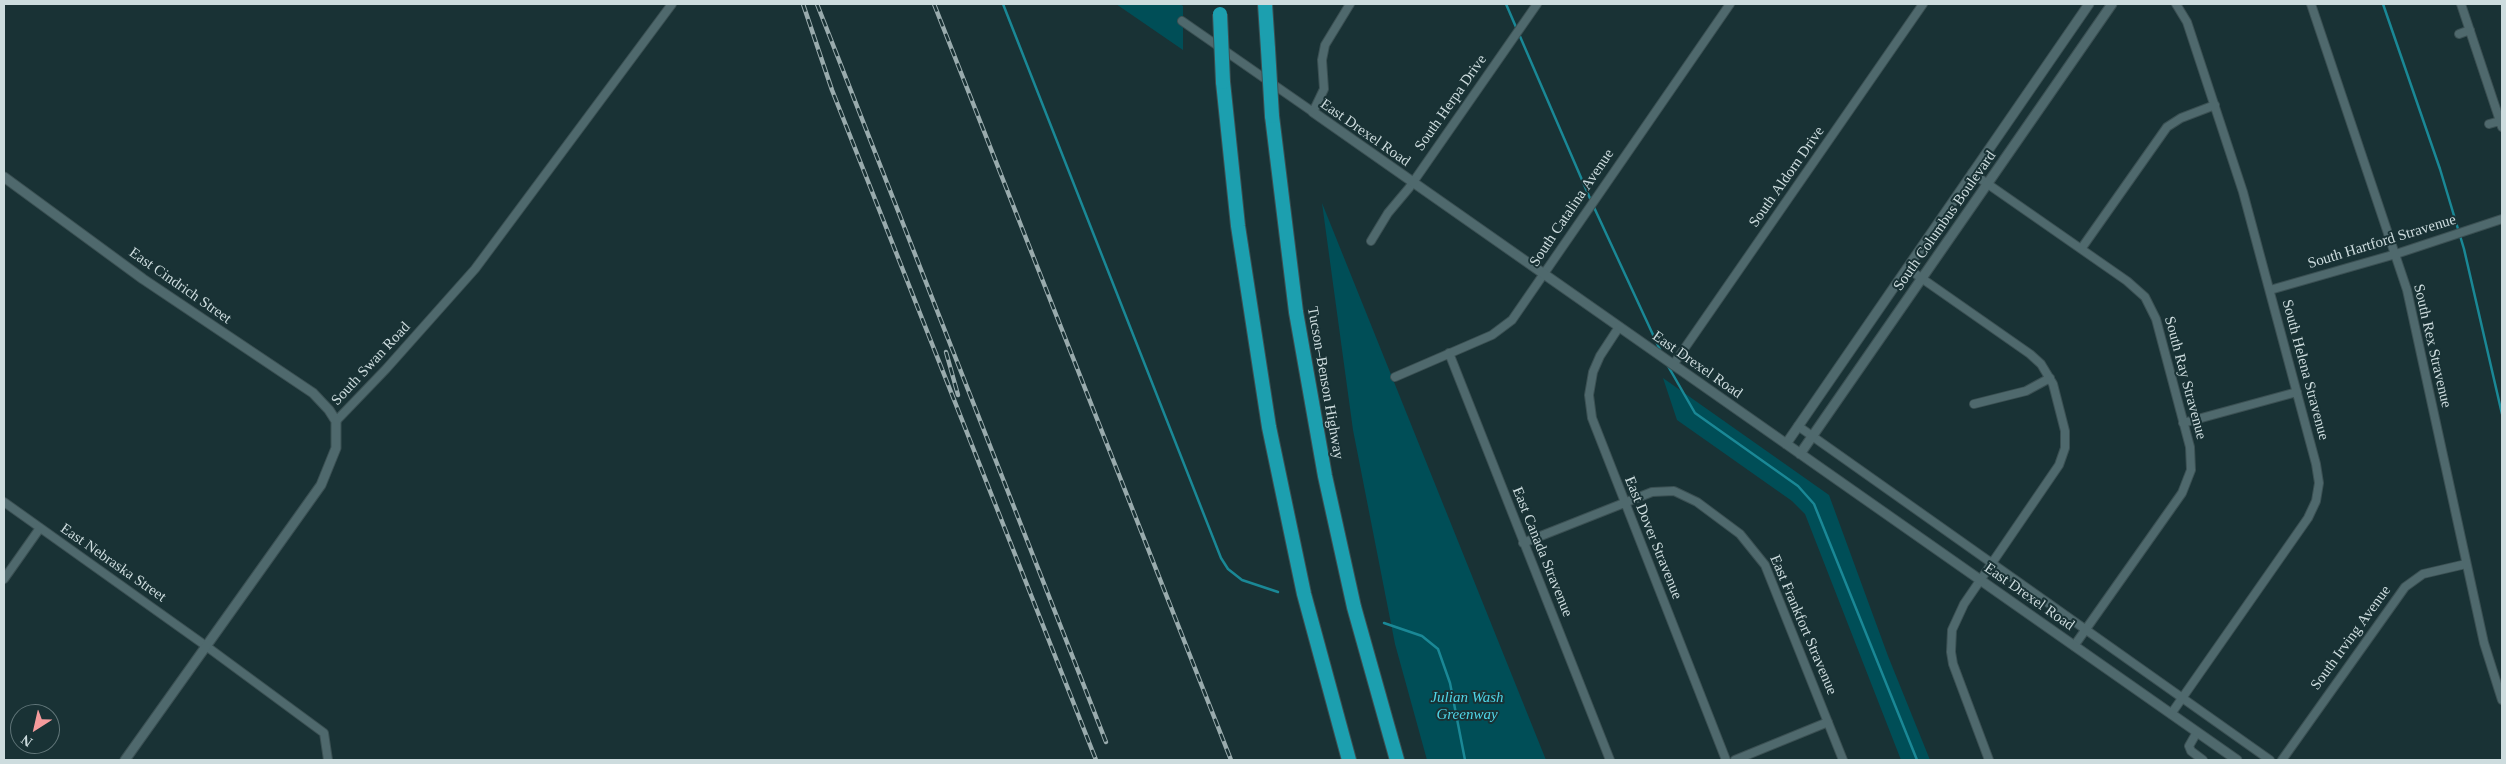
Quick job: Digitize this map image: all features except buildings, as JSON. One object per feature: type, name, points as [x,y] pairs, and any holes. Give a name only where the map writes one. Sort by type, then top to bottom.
[{"type":"highway","name":"Tucson–Benson Highway","points":[[1265,4],[1272,116],[1287,253],[1319,448],[1346,575],[1397,760]]},
{"type":"highway","points":[[1219,9],[1223,82],[1244,276],[1269,427],[1304,594],[1349,760]]},
{"type":"street","name":"South Swan Road","points":[[125,760],[327,475],[336,448],[336,421],[386,369],[475,269],[672,4]]},
{"type":"street","points":[[1313,112],[1324,89],[1322,60],[1324,45],[1350,4]]},
{"type":"street","name":"South Herpa Drive","points":[[1371,241],[1388,212],[1413,183],[1536,4]]},
{"type":"street","name":"South Catalina Avenue","points":[[1395,377],[1486,338],[1506,326],[1730,4]]},
{"type":"street","name":"South Aldorn Drive","points":[[1673,365],[1923,4]]},
{"type":"street","name":"South Columbus Boulevard","points":[[1786,444],[2089,4]]},
{"type":"street","name":"South Columbus Boulevard","points":[[1800,454],[2112,4]]},
{"type":"street","name":"South Helena Stravenue","points":[[2171,714],[2308,518],[2316,501],[2318,473],[2243,192],[2187,22],[2176,4]]},
{"type":"street","name":"South Rex Stravenue","points":[[2311,4],[2396,254],[2410,305],[2484,643],[2502,700]]},
{"type":"street","points":[[2461,4],[2501,124],[2489,124]]},
{"type":"street","name":"East Drexel Road","points":[[1182,21],[2238,760]]},
{"type":"street","points":[[2459,34],[2470,30]]},
{"type":"street","points":[[2082,249],[2162,133],[2181,118],[2215,105]]},
{"type":"street","name":"South Ray Stravenue","points":[[1972,173],[2131,283],[2150,304],[2156,318],[2191,454],[2191,470],[2186,486],[2074,646]]},
{"type":"street","name":"East Cindrich Street","points":[[4,178],[143,278],[313,394],[329,410],[336,421]]},
{"type":"street","name":"South Hartford Stravenue","points":[[2270,290],[2396,254],[2502,219]]},
{"type":"street","points":[[1907,268],[2030,354],[2041,364],[2050,378],[2065,431],[2063,457],[2054,473],[1980,580],[1955,621],[1950,652],[1957,676],[1990,760]]},
{"type":"street","name":"East Dover Stravenue","points":[[1619,327],[1596,364],[1589,396],[1594,423],[1726,760]]},
{"type":"street","name":"East Canada Stravenue","points":[[1449,353],[1610,760]]},
{"type":"street","points":[[1974,404],[2026,391],[2050,378]]},
{"type":"street","points":[[2183,423],[2297,392]]},
{"type":"street","name":"East Drexel Road","points":[[1798,426],[2270,760]]},
{"type":"street","name":"East Frankfort Stravenue","points":[[1523,543],[1652,492],[1677,492],[1704,507],[1747,541],[1769,574],[1843,760]]},
{"type":"street","name":"East Nebraska Street","points":[[4,502],[324,733],[328,760]]},
{"type":"street","points":[[4,579],[40,528]]},
{"type":"street","name":"South Irving Avenue","points":[[2282,760],[2405,587],[2423,574],[2466,564]]},
{"type":"street","points":[[1735,760],[1828,722]]},
{"type":"street","points":[[2197,732],[2189,746],[2191,751],[2203,760]]},
{"type":"green space","points":[[1116,4],[1180,4],[1183,6],[1183,50]]},
{"type":"green space","name":"Julian Wash Greenway","points":[[1322,203],[1546,760],[1427,760],[1395,644],[1353,430]]},
{"type":"green space","points":[[1663,378],[1829,495],[1888,656],[1930,760],[1901,760],[1805,514],[1792,501],[1677,420]]},
{"type":"waterway","points":[[1003,4],[1221,558],[1228,569],[1242,580],[1278,592]]},
{"type":"waterway","points":[[1506,4],[1592,203],[1661,352]]},
{"type":"waterway","points":[[2383,4],[2440,169],[2464,249],[2502,414]]},
{"type":"waterway","points":[[1668,366],[1695,413],[1798,486],[1814,504],[1917,760]]},
{"type":"waterway","points":[[1384,623],[1422,636],[1438,649],[1450,683],[1465,760]]},
{"type":"railway","points":[[803,4],[832,90],[1096,760]]},
{"type":"railway","points":[[817,4],[1106,742]]},
{"type":"railway","points":[[934,4],[1231,760]]},
{"type":"railway","points":[[946,352],[958,395]]}]
